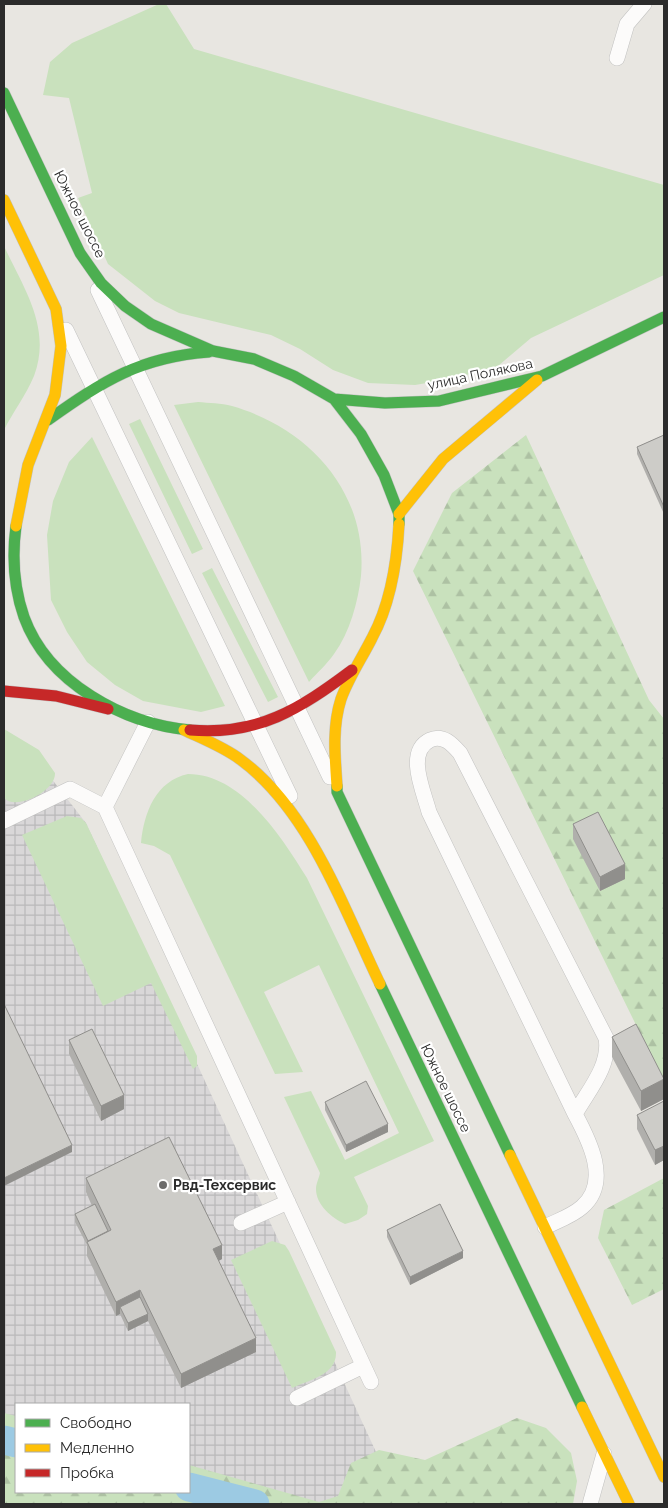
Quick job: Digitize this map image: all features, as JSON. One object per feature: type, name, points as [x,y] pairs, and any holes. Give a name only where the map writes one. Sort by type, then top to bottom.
[{"type":"main road","name":"Южное шоссе","points":[[4,93],[80,253],[101,283],[125,306],[151,324],[213,351],[254,359],[294,376],[334,399],[374,455],[399,514],[397,554],[389,596],[373,637],[354,669],[341,700],[336,723],[334,760],[338,792],[664,1477]]},
{"type":"main road","name":"Южное шоссе","points":[[5,207],[58,313],[61,348],[58,382],[48,420],[28,462],[17,507],[14,559],[18,598],[33,635],[58,669],[87,693],[124,714],[148,722],[184,730],[222,733],[256,727],[297,708],[321,694],[354,669]]},
{"type":"main road","name":"улица Полякова","points":[[334,399],[385,403],[439,401],[542,376],[664,317]]},
{"type":"main road","name":"Южное шоссе","points":[[48,420],[94,387],[135,367],[167,357],[213,351]]},
{"type":"main road","name":"улица Полякова","points":[[399,514],[443,459],[542,376]]},
{"type":"main road","points":[[4,529],[17,507]]},
{"type":"main road","points":[[4,691],[36,692],[73,698],[124,714]]},
{"type":"main road","name":"Южное шоссе","points":[[184,730],[227,751],[265,780],[291,811],[314,847],[629,1504]]},
{"type":"lane","points":[[617,58],[627,24],[644,4]]},
{"type":"lane","points":[[80,253],[338,792]]},
{"type":"lane","points":[[58,313],[314,847]]},
{"type":"lane","points":[[105,806],[148,722]]},
{"type":"lane","points":[[545,1227],[584,1206],[592,1192],[597,1174],[592,1147],[576,1114],[430,812],[420,780],[417,758],[421,746],[431,740],[440,738],[450,743],[460,753],[606,1038],[608,1050],[602,1068],[576,1114]]},
{"type":"lane","points":[[4,821],[70,789],[105,806],[371,1382]]},
{"type":"lane","points":[[241,1223],[288,1202]]},
{"type":"lane","points":[[297,1398],[363,1366]]},
{"type":"lane","points":[[590,1504],[604,1453]]},
{"type":"shaded area","points":[[4,736],[44,769],[86,823],[400,1504],[4,1504]]},
{"type":"green space","points":[[159,4],[166,4],[194,49],[664,185],[664,275],[531,338],[498,366],[456,378],[415,385],[368,383],[333,370],[300,349],[271,335],[179,313],[155,301],[108,264],[78,198],[92,193],[69,98],[43,95],[50,62],[72,43]]},
{"type":"green space","points":[[4,246],[27,293],[38,325],[40,341],[39,358],[34,376],[4,430]]},
{"type":"green space","points":[[198,402],[232,406],[260,416],[286,430],[308,447],[328,468],[344,491],[355,517],[361,545],[361,576],[358,596],[349,627],[340,645],[309,682],[174,405]]},
{"type":"green space","points":[[140,419],[203,549],[192,554],[129,424]]},
{"type":"green space","points":[[526,435],[649,700],[664,719],[664,1082],[413,571],[452,493]]},
{"type":"green space","points":[[92,437],[225,706],[201,712],[143,701],[115,685],[87,662],[67,632],[51,600],[47,535],[53,501],[69,462]]},
{"type":"green space","points":[[212,568],[278,697],[268,702],[202,573]]},
{"type":"green space","points":[[4,729],[39,750],[55,773],[54,780],[49,786],[26,801],[17,802],[4,798]]},
{"type":"green space","points":[[188,774],[208,777],[226,785],[243,796],[273,828],[285,845],[307,878],[434,1141],[354,1177],[368,1206],[367,1214],[358,1220],[345,1224],[330,1215],[322,1206],[316,1189],[320,1173],[284,1097],[311,1091],[345,1160],[399,1133],[319,965],[264,992],[303,1072],[275,1074],[170,855],[154,846],[141,843],[149,809],[160,791],[168,783]]},
{"type":"green space","points":[[67,816],[81,818],[86,823],[197,1056],[197,1066],[193,1069],[151,983],[103,1006],[22,835]]},
{"type":"green space","points":[[664,1178],[664,1289],[632,1305],[598,1238],[604,1210]]},
{"type":"green space","points":[[272,1241],[285,1245],[289,1251],[336,1352],[335,1360],[327,1371],[292,1388],[231,1260]]},
{"type":"green space","points":[[4,1413],[15,1416],[15,1493],[190,1493],[190,1465],[319,1502],[338,1496],[351,1463],[379,1450],[425,1460],[517,1418],[546,1428],[571,1453],[577,1481],[573,1504],[4,1504]]},
{"type":"building","points":[[664,435],[664,507],[637,447]]},
{"type":"building","points":[[598,812],[625,864],[600,877],[573,824]]},
{"type":"building","points":[[4,1004],[72,1145],[4,1178]]},
{"type":"building","points":[[636,1024],[664,1079],[641,1091],[612,1037]]},
{"type":"building","points":[[92,1029],[124,1095],[101,1106],[69,1040]]},
{"type":"building","points":[[366,1081],[388,1124],[346,1145],[325,1102]]},
{"type":"building","points":[[664,1101],[664,1146],[655,1150],[637,1115]]},
{"type":"building","points":[[169,1137],[222,1245],[213,1249],[256,1338],[181,1374],[140,1290],[116,1302],[87,1242],[111,1230],[86,1178]]},
{"type":"building","points":[[95,1204],[108,1231],[88,1241],[75,1214]]},
{"type":"building","points":[[440,1204],[463,1251],[410,1277],[387,1230]]},
{"type":"building","points":[[140,1297],[148,1314],[128,1323],[120,1307]]},
{"type":"waterway","points":[[4,1440],[15,1443]]},
{"type":"waterway","points":[[190,1487],[255,1504]]},
{"type":"traffic: fast","points":[[4,93],[80,253],[101,283],[125,306],[151,324],[213,351],[254,359],[294,376],[334,399],[361,434],[384,475],[399,514],[399,524]]},
{"type":"traffic: fast","points":[[334,399],[385,403],[439,401],[542,376],[664,317]]},
{"type":"traffic: fast","points":[[48,420],[123,373],[162,359],[209,352]]},
{"type":"traffic: fast","points":[[16,526],[14,549],[18,595],[24,617],[35,641],[51,662],[91,696],[115,709],[140,719],[190,730]]},
{"type":"traffic: fast","points":[[337,786],[337,792],[510,1155]]},
{"type":"traffic: fast","points":[[380,984],[582,1407]]},
{"type":"traffic: slow","points":[[4,200],[56,309],[61,346],[55,395],[28,465],[16,526]]},
{"type":"traffic: slow","points":[[399,514],[443,459],[537,380]]},
{"type":"traffic: slow","points":[[337,786],[335,742],[338,710],[348,683],[379,625],[384,611],[395,568],[399,524]]},
{"type":"traffic: slow","points":[[184,730],[221,747],[241,760],[265,781],[287,806],[323,863],[380,984]]},
{"type":"traffic: slow","points":[[510,1155],[664,1477]]},
{"type":"traffic: slow","points":[[582,1407],[629,1504]]},
{"type":"traffic: jam","points":[[190,730],[214,731],[237,729],[277,717],[314,697],[352,670]]},
{"type":"traffic: jam","points":[[4,691],[56,696],[108,709]]},
{"type":"place","name":"Рвд-Техсервис","points":[[163,1185]]}]
